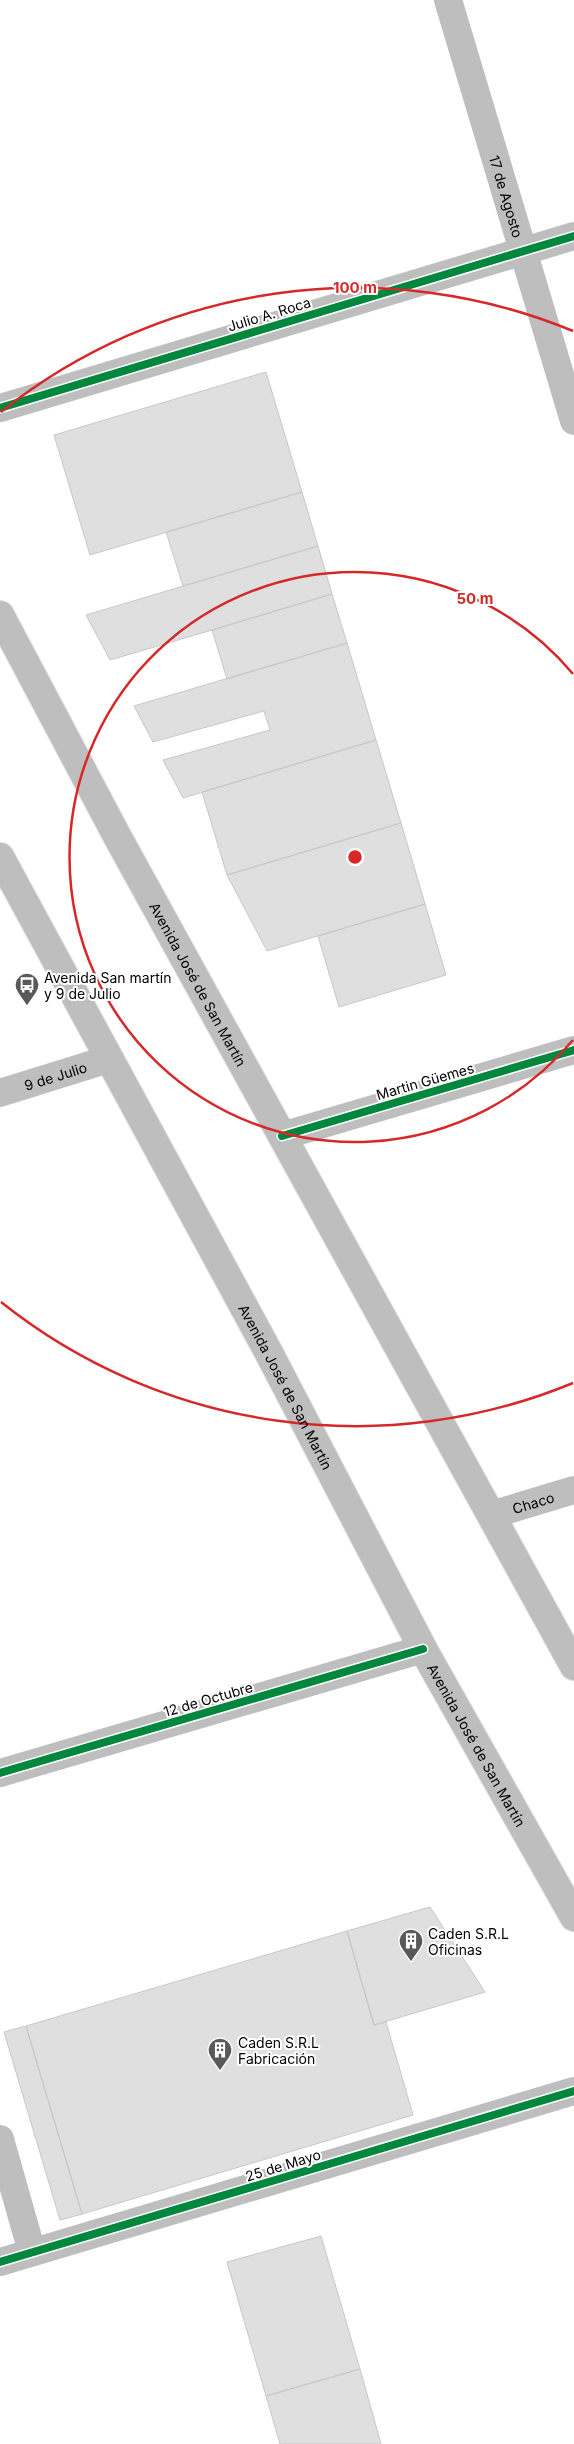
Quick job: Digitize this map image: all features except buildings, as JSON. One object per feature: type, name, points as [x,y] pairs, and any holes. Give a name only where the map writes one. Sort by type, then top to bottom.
[{"type":"street","name":"17 de Agosto","points":[[448,0],[574,421]]},
{"type":"street","name":"Julio A. Roca","points":[[0,408],[574,236]]},
{"type":"street","name":"Avenida José de San Martín","points":[[0,615],[117,836],[574,1666]]},
{"type":"street","name":"Avenida José de San Martín","points":[[0,857],[270,1355],[423,1649],[574,1917]]},
{"type":"street","name":"Martin Güemes","points":[[282,1136],[574,1050]]},
{"type":"street","name":"9 de Julio","points":[[0,1093],[109,1059]]},
{"type":"street","name":"Chaco","points":[[491,1515],[574,1490]]},
{"type":"street","name":"12 de Octubre","points":[[0,1773],[423,1649]]},
{"type":"street","name":"25 de Mayo","points":[[0,2262],[574,2091]]},
{"type":"street","points":[[0,2139],[32,2252]]},
{"type":"cycle path","points":[[0,408],[574,236]]},
{"type":"cycle path","points":[[282,1136],[574,1050]]},
{"type":"cycle path","points":[[0,1773],[423,1649]]},
{"type":"cycle path","points":[[0,2262],[574,2091]]},
{"type":"place","name":"Avenida San martín y 9 de Julio","points":[[27,1006]]},
{"type":"place","name":"Caden S.R.L Oficinas","points":[[411,1962]]},
{"type":"place","name":"Caden S.R.L Fabricación","points":[[220,2071]]}]
